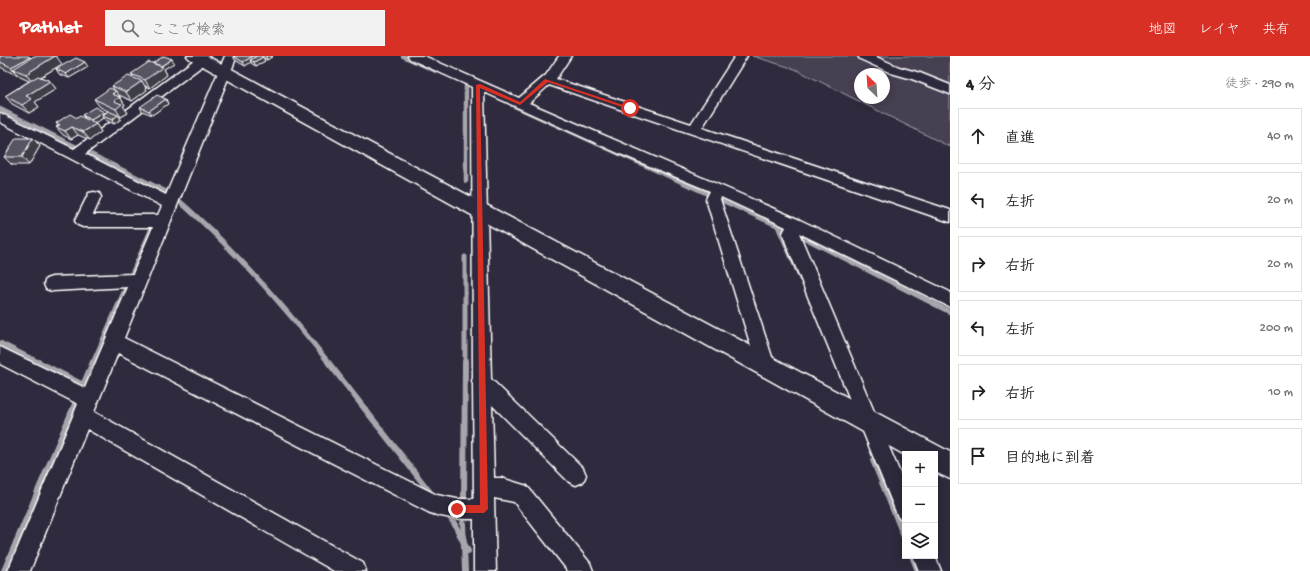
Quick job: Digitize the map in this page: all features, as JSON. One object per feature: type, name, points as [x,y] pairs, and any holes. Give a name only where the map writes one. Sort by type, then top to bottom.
[{"type":"street","points":[[19,571],[83,402],[114,342],[132,281],[170,200],[231,56]]},
{"type":"street","points":[[520,104],[547,80],[565,56]]},
{"type":"street","points":[[694,130],[742,56]]},
{"type":"street","points":[[864,56],[895,70],[916,76],[950,90]]},
{"type":"street","points":[[422,57],[478,85],[950,300]]},
{"type":"street","points":[[81,151],[198,58],[922,451]]},
{"type":"street","points":[[547,80],[950,216]]},
{"type":"street","points":[[478,85],[481,381],[485,571]]},
{"type":"street","points":[[0,117],[81,151],[170,200]]},
{"type":"street","points":[[715,194],[766,366]]},
{"type":"street","points":[[94,197],[83,221],[159,221]]},
{"type":"street","points":[[793,228],[902,503]]},
{"type":"street","points":[[52,284],[132,281]]},
{"type":"street","points":[[114,342],[435,505],[457,509],[484,509]]},
{"type":"street","points":[[0,354],[83,402],[355,571]]},
{"type":"street","points":[[481,381],[576,475]]},
{"type":"street","points":[[938,460],[950,466]]},
{"type":"street","points":[[484,488],[501,488],[520,493],[582,571]]},
{"type":"street","points":[[925,559],[930,571]]},
{"type":"shaded area","points":[[752,56],[950,56],[950,147],[865,104],[890,104],[890,68],[854,68],[854,99],[795,69]]},
{"type":"building","points":[[0,56],[30,57],[11,67],[0,62]]},
{"type":"building","points":[[34,56],[55,56],[26,74],[13,69]]},
{"type":"building","points":[[164,56],[172,59],[161,66],[153,63]]},
{"type":"building","points":[[233,56],[253,56],[243,62]]},
{"type":"building","points":[[257,56],[263,57],[254,62],[250,60]]},
{"type":"building","points":[[76,58],[85,62],[66,74],[56,69]]},
{"type":"building","points":[[149,62],[163,67],[145,80],[131,74]]},
{"type":"building","points":[[38,76],[50,81],[26,96],[32,99],[22,105],[5,96]]},
{"type":"building","points":[[128,76],[142,81],[126,92],[112,86]]},
{"type":"building","points":[[110,88],[116,91],[112,94],[120,97],[114,101],[122,104],[116,109],[94,99]]},
{"type":"building","points":[[157,95],[166,99],[149,111],[140,107]]},
{"type":"building","points":[[95,107],[104,112],[91,120],[82,115]]},
{"type":"building","points":[[108,111],[118,115],[112,120],[102,116]]},
{"type":"building","points":[[70,114],[77,118],[80,116],[96,124],[83,132],[72,127],[65,131],[56,127],[60,125],[56,123]]},
{"type":"building","points":[[16,138],[33,138],[22,157],[4,157]]},
{"type":"waterway","points":[[403,56],[436,71]]},
{"type":"waterway","points":[[466,84],[466,181]]},
{"type":"waterway","points":[[512,105],[708,194]]},
{"type":"waterway","points":[[0,109],[171,194]]},
{"type":"waterway","points":[[170,193],[213,232],[254,274],[329,363]]},
{"type":"waterway","points":[[706,193],[799,235],[950,312]]},
{"type":"waterway","points":[[778,226],[801,279]]},
{"type":"waterway","points":[[93,363],[152,228]]},
{"type":"waterway","points":[[465,257],[465,362]]},
{"type":"waterway","points":[[0,343],[38,362]]},
{"type":"waterway","points":[[38,362],[83,385]]},
{"type":"waterway","points":[[4,571],[93,362]]},
{"type":"waterway","points":[[328,362],[433,496]]},
{"type":"waterway","points":[[464,501],[465,362]]},
{"type":"waterway","points":[[873,460],[902,532]]},
{"type":"waterway","points":[[446,512],[454,523],[464,543]]},
{"type":"waterway","points":[[463,523],[464,543]]},
{"type":"waterway","points":[[464,543],[468,551]]},
{"type":"waterway","points":[[464,543],[465,571]]},
{"type":"waterway","points":[[913,559],[918,571]]},
{"type":"route","points":[[457,509],[484,509],[478,85],[520,104],[547,80],[630,108]]}]
